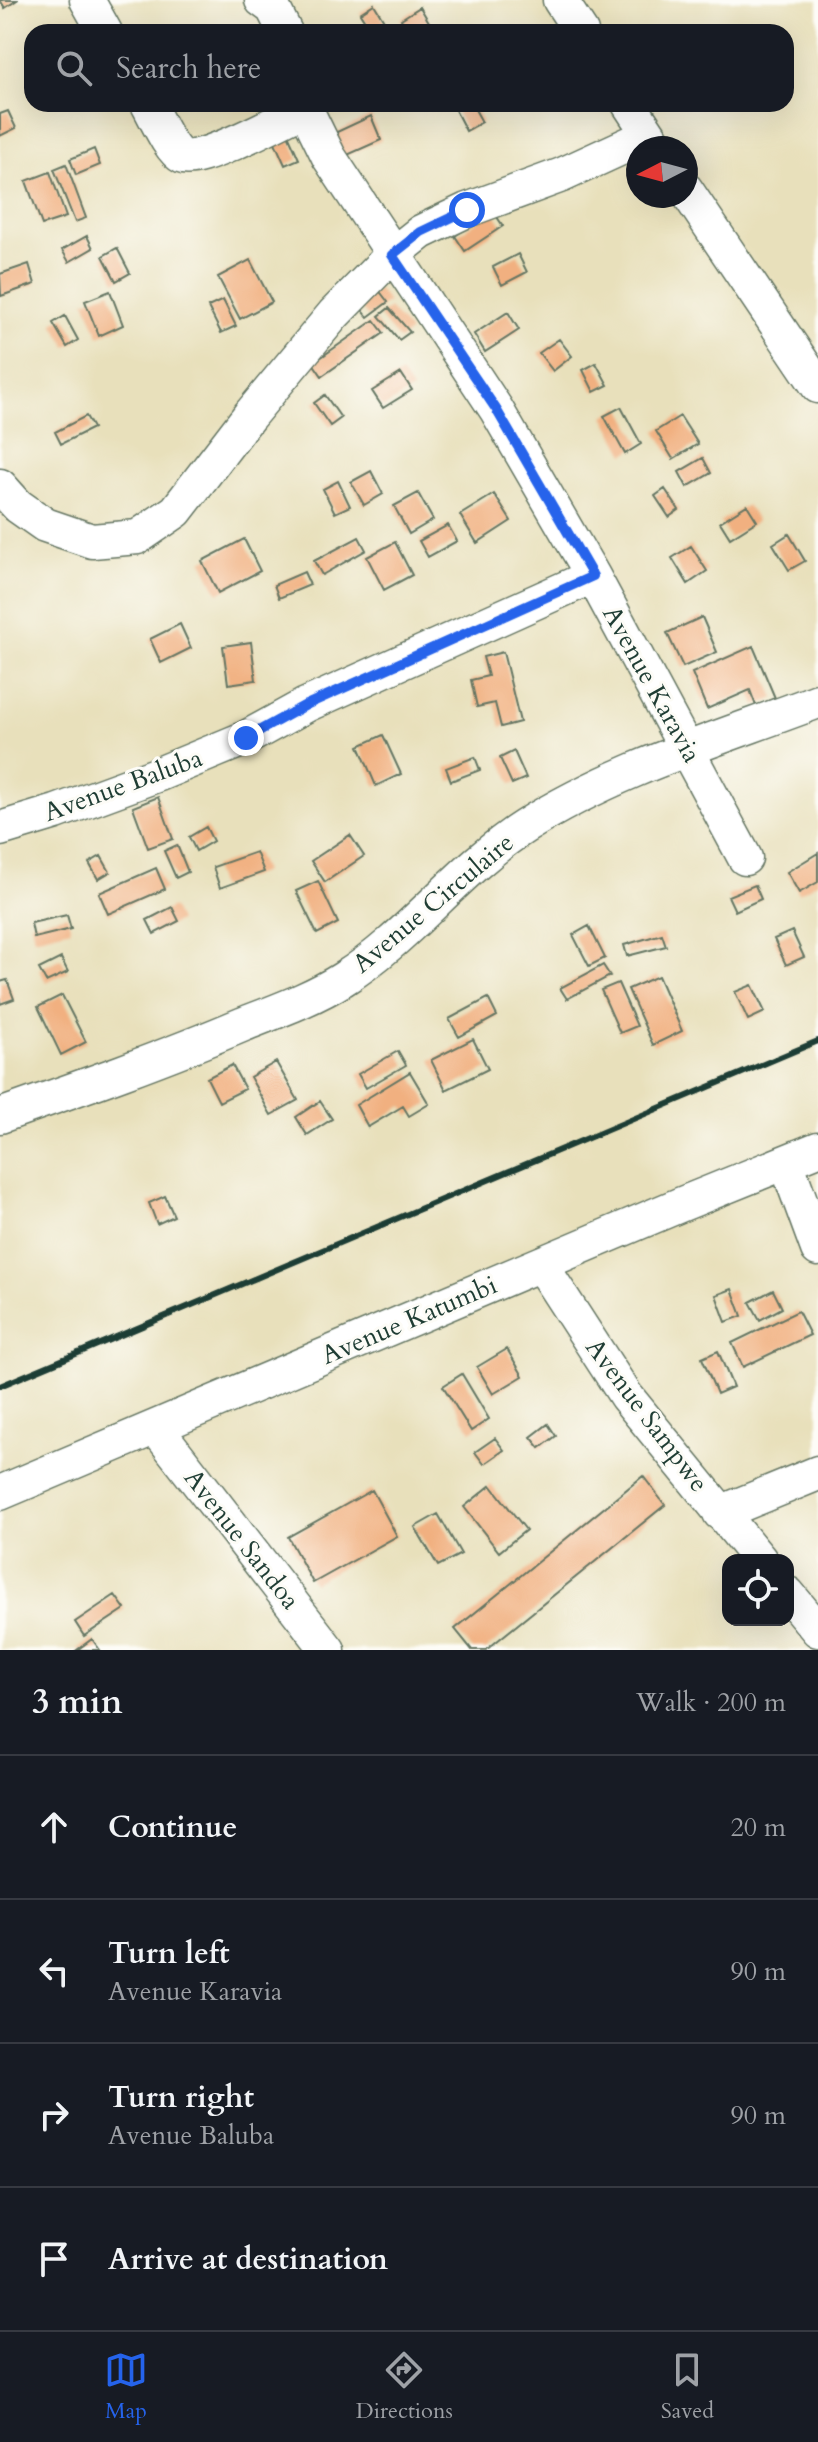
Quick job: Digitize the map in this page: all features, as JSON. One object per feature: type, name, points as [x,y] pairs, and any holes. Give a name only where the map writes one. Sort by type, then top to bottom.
[{"type":"street","points":[[87,0],[100,24]]},
{"type":"street","points":[[262,0],[273,8],[281,24]]},
{"type":"street","points":[[560,0],[576,24]]},
{"type":"street","name":"Avenue Karavia","points":[[153,112],[175,150],[184,158],[195,157],[242,139],[294,112]]},
{"type":"street","name":"Avenue Karavia","points":[[308,112],[329,157],[496,409],[593,576],[745,858]]},
{"type":"street","points":[[634,112],[650,136]]},
{"type":"street","points":[[0,486],[18,506],[45,525],[92,541],[138,537],[176,511],[249,416],[334,314],[392,255],[421,232],[467,210],[626,152]]},
{"type":"street","points":[[698,208],[818,386]]},
{"type":"street","name":"Avenue Baluba","points":[[0,829],[56,812],[246,738],[306,705],[593,576]]},
{"type":"street","name":"Avenue Circulaire","points":[[0,1116],[169,1056],[297,1002],[343,979],[394,940],[437,898],[521,829],[580,794],[687,747],[818,701]]},
{"type":"street","name":"Avenue Katumbi","points":[[0,1493],[818,1149]]},
{"type":"street","points":[[786,1162],[818,1249]]},
{"type":"street","name":"Avenue Sampwe","points":[[541,1265],[626,1396],[755,1554]]},
{"type":"street","name":"Avenue Sandoa","points":[[156,1428],[328,1650]]},
{"type":"street","points":[[720,1513],[818,1473]]},
{"type":"street","points":[[794,1601],[818,1630]]},
{"type":"building","points":[[0,0],[17,0],[5,8]]},
{"type":"building","points":[[374,4],[386,24],[367,24],[360,13]]},
{"type":"building","points":[[420,7],[430,24],[404,24],[401,19]]},
{"type":"building","points":[[8,111],[16,128],[0,136],[0,114]]},
{"type":"building","points":[[456,112],[476,112],[482,122],[466,131]]},
{"type":"building","points":[[371,116],[381,140],[334,161],[324,138]]},
{"type":"building","points":[[287,132],[299,159],[285,165],[273,138]]},
{"type":"building","points":[[94,149],[100,165],[76,175],[70,159]]},
{"type":"building","points":[[66,164],[86,218],[75,222],[54,169]]},
{"type":"building","points":[[50,172],[66,217],[42,225],[26,181]]},
{"type":"building","points":[[493,211],[503,226],[465,251],[455,236]]},
{"type":"building","points":[[87,236],[93,248],[69,262],[62,250]]},
{"type":"building","points":[[117,248],[130,273],[116,281],[103,256]]},
{"type":"building","points":[[518,254],[527,272],[502,285],[493,267]]},
{"type":"building","points":[[250,260],[272,302],[240,319],[218,277]]},
{"type":"building","points":[[29,264],[35,284],[1,296],[0,274]]},
{"type":"building","points":[[378,289],[388,302],[368,317],[358,305]]},
{"type":"building","points":[[110,291],[123,325],[99,336],[85,301]]},
{"type":"building","points":[[223,300],[236,326],[221,333],[208,307]]},
{"type":"building","points":[[389,308],[410,332],[399,340],[379,316]]},
{"type":"building","points":[[508,312],[519,330],[485,352],[474,334]]},
{"type":"building","points":[[65,316],[78,340],[67,347],[53,323]]},
{"type":"building","points":[[374,320],[384,333],[322,376],[313,363]]},
{"type":"building","points":[[559,339],[572,356],[553,371],[539,353]]},
{"type":"building","points":[[596,363],[608,385],[594,392],[583,370]]},
{"type":"building","points":[[401,373],[412,390],[383,408],[372,391]]},
{"type":"building","points":[[325,395],[341,418],[330,426],[314,403]]},
{"type":"building","points":[[621,407],[641,444],[625,454],[604,416]]},
{"type":"building","points":[[86,416],[93,428],[61,444],[55,432]]},
{"type":"building","points":[[680,416],[698,444],[673,459],[656,431]]},
{"type":"building","points":[[703,458],[711,473],[687,487],[679,472]]},
{"type":"building","points":[[371,471],[383,494],[364,505],[351,482]]},
{"type":"building","points":[[338,481],[350,506],[335,513],[323,489]]},
{"type":"building","points":[[665,489],[679,510],[669,517],[655,496]]},
{"type":"building","points":[[418,493],[433,520],[409,534],[394,506]]},
{"type":"building","points":[[494,494],[511,521],[477,543],[460,515]]},
{"type":"building","points":[[747,505],[757,521],[730,538],[720,522]]},
{"type":"building","points":[[448,525],[457,541],[428,557],[419,541]]},
{"type":"building","points":[[789,534],[805,561],[789,570],[773,544]]},
{"type":"building","points":[[359,537],[366,550],[322,575],[314,561]]},
{"type":"building","points":[[244,539],[260,571],[218,593],[202,561]]},
{"type":"building","points":[[395,542],[412,575],[384,590],[367,557]]},
{"type":"building","points":[[691,546],[707,571],[688,584],[672,558]]},
{"type":"building","points":[[304,572],[310,585],[279,598],[274,585]]},
{"type":"building","points":[[702,617],[717,652],[683,667],[667,633]]},
{"type":"building","points":[[180,624],[191,648],[161,663],[150,639]]},
{"type":"building","points":[[251,642],[256,680],[228,684],[223,646]]},
{"type":"building","points":[[753,646],[775,698],[756,706],[750,690],[707,709],[692,673]]},
{"type":"building","points":[[503,652],[520,722],[501,727],[495,703],[477,707],[471,680],[488,676],[483,657]]},
{"type":"building","points":[[383,735],[401,774],[376,786],[359,746]]},
{"type":"building","points":[[514,751],[526,778],[512,784],[500,758]]},
{"type":"building","points":[[475,757],[480,770],[451,781],[446,768]]},
{"type":"building","points":[[158,797],[173,839],[148,848],[133,807]]},
{"type":"building","points":[[206,827],[213,841],[196,851],[189,837]]},
{"type":"building","points":[[350,835],[364,856],[325,882],[311,861]]},
{"type":"building","points":[[177,845],[188,872],[176,878],[164,851]]},
{"type":"building","points":[[256,852],[264,872],[220,888],[213,867]]},
{"type":"building","points":[[818,853],[818,882],[799,893],[787,872]]},
{"type":"building","points":[[101,856],[110,872],[98,879],[89,863]]},
{"type":"building","points":[[156,868],[165,889],[108,914],[99,893]]},
{"type":"building","points":[[318,881],[338,923],[317,934],[296,891]]},
{"type":"building","points":[[755,885],[761,899],[735,911],[728,896]]},
{"type":"building","points":[[172,907],[179,921],[154,934],[147,920]]},
{"type":"building","points":[[67,915],[71,929],[34,938],[31,923]]},
{"type":"building","points":[[589,926],[605,958],[589,966],[573,935]]},
{"type":"building","points":[[792,931],[804,957],[786,965],[774,939]]},
{"type":"building","points":[[662,934],[666,946],[627,956],[624,945]]},
{"type":"building","points":[[61,958],[68,972],[46,982],[39,969]]},
{"type":"building","points":[[603,965],[610,976],[567,999],[560,988]]},
{"type":"building","points":[[658,976],[682,1031],[653,1045],[628,989]]},
{"type":"building","points":[[7,980],[14,999],[0,1004],[0,982]]},
{"type":"building","points":[[618,983],[637,1026],[620,1033],[601,990]]},
{"type":"building","points":[[752,985],[765,1012],[748,1020],[735,992]]},
{"type":"building","points":[[62,995],[86,1042],[61,1055],[38,1007]]},
{"type":"building","points":[[488,998],[497,1016],[459,1037],[449,1019]]},
{"type":"building","points":[[473,1039],[488,1069],[446,1090],[431,1060]]},
{"type":"building","points":[[398,1051],[406,1065],[366,1088],[358,1074]]},
{"type":"building","points":[[276,1062],[298,1100],[271,1115],[250,1077]]},
{"type":"building","points":[[232,1065],[245,1089],[219,1102],[207,1078]]},
{"type":"building","points":[[410,1072],[429,1104],[409,1116],[403,1106],[368,1127],[356,1105]]},
{"type":"building","points":[[320,1101],[332,1119],[307,1135],[296,1117]]},
{"type":"building","points":[[165,1196],[174,1216],[157,1224],[149,1203]]},
{"type":"building","points":[[732,1289],[742,1316],[726,1322],[716,1295]]},
{"type":"building","points":[[773,1290],[782,1308],[760,1320],[750,1302]]},
{"type":"building","points":[[798,1311],[810,1335],[743,1367],[732,1343]]},
{"type":"building","points":[[507,1349],[523,1376],[493,1394],[477,1367]]},
{"type":"building","points":[[718,1351],[733,1387],[717,1394],[702,1358]]},
{"type":"building","points":[[462,1374],[489,1419],[471,1431],[443,1386]]},
{"type":"building","points":[[548,1424],[556,1436],[540,1448],[531,1437]]},
{"type":"building","points":[[495,1438],[504,1450],[484,1464],[475,1452]]},
{"type":"building","points":[[643,1476],[665,1505],[486,1650],[472,1650],[455,1629]]},
{"type":"building","points":[[491,1485],[526,1530],[499,1552],[464,1507]]},
{"type":"building","points":[[372,1490],[397,1536],[313,1583],[288,1537]]},
{"type":"building","points":[[438,1514],[461,1554],[438,1566],[415,1527]]},
{"type":"building","points":[[115,1595],[125,1609],[84,1636],[75,1622]]},
{"type":"building","points":[[92,1639],[100,1650],[77,1650]]},
{"type":"railway","points":[[0,1386],[818,1041]]},
{"type":"route","points":[[246,738],[306,705],[593,576],[496,409],[392,255],[421,232],[467,210]]}]
